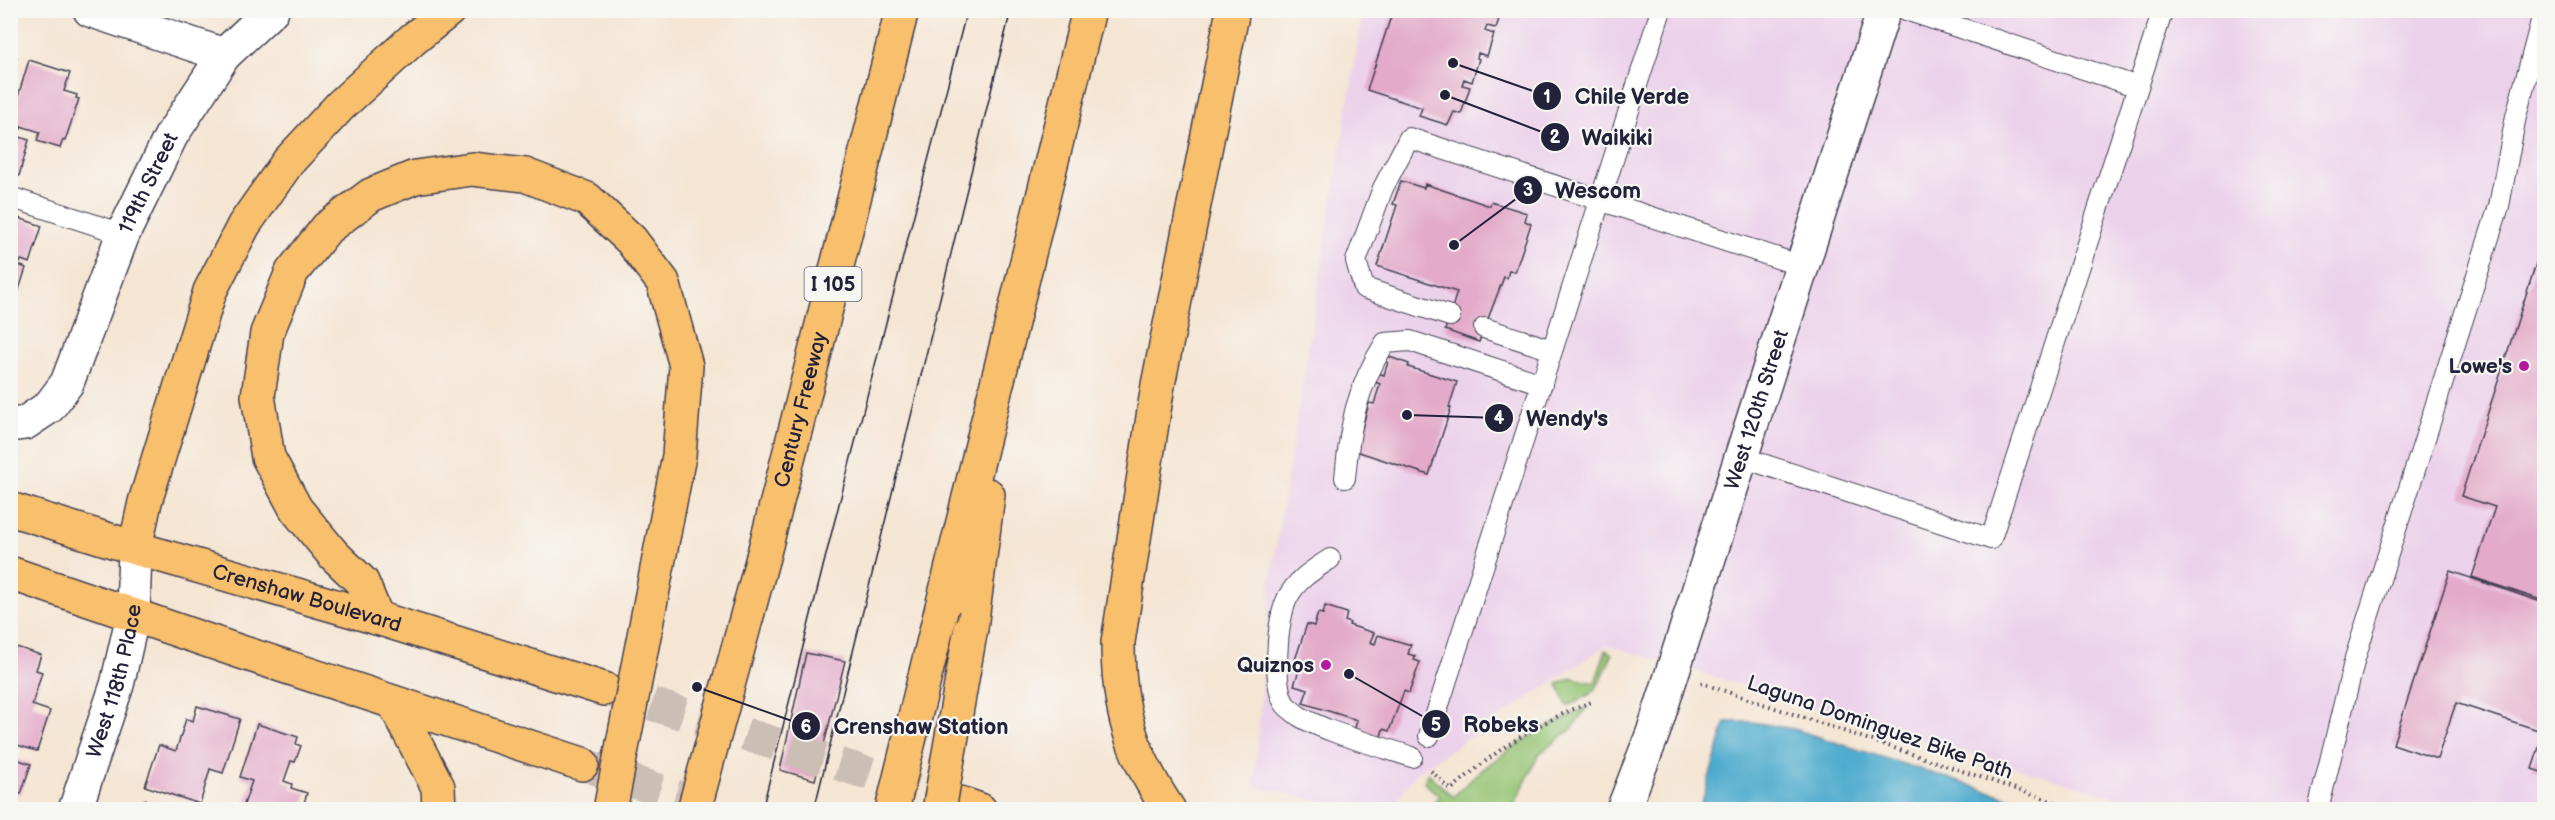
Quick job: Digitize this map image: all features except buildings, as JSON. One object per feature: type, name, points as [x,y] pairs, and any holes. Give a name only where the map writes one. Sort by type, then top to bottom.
[{"type":"main road","points":[[135,548],[148,490],[210,291],[244,225],[288,162],[341,105],[412,40],[449,10]]},
{"type":"main road","name":"Century Freeway","points":[[694,810],[763,557],[902,10]]},
{"type":"main road","points":[[892,810],[1089,10]]},
{"type":"main road","points":[[1169,810],[1150,782],[1131,736],[1118,678],[1118,642],[1158,385],[1233,10]]},
{"type":"main road","points":[[377,618],[362,582],[333,554],[296,508],[267,457],[258,396],[267,333],[292,272],[327,228],[371,195],[415,177],[472,169],[525,175],[587,200],[632,240],[663,282],[686,366],[679,456],[610,810]]},
{"type":"main road","points":[[960,807],[971,628],[1008,341]]},
{"type":"main road","name":"Crenshaw Boulevard","points":[[10,508],[135,548],[377,618],[604,689]]},
{"type":"main road","points":[[10,573],[582,764]]},
{"type":"main road","points":[[394,703],[438,787],[439,810]]},
{"type":"street","points":[[90,10],[224,55]]},
{"type":"street","name":"119th Street","points":[[10,425],[26,423],[49,407],[67,383],[123,234],[171,136],[224,55],[272,10]]},
{"type":"street","name":"West 120th Street","points":[[1623,810],[1653,733],[1884,10]]},
{"type":"street","name":"West 118th Place","points":[[75,810],[117,685],[132,615],[135,548]]},
{"type":"lane","points":[[1429,736],[1661,10]]},
{"type":"lane","points":[[1906,10],[2138,87]]},
{"type":"lane","points":[[1742,457],[1991,539],[2163,10]]},
{"type":"lane","points":[[2318,810],[2355,658],[2499,206],[2516,116],[2544,10]]},
{"type":"lane","points":[[1450,316],[1364,288],[1356,261],[1383,189],[1409,138],[1802,266]]},
{"type":"lane","points":[[10,197],[123,234]]},
{"type":"lane","points":[[1484,328],[1552,350]]},
{"type":"lane","points":[[1345,478],[1355,405],[1372,364],[1385,343],[1410,341],[1542,384]]},
{"type":"lane","points":[[1330,559],[1302,578],[1287,598],[1279,623],[1278,677],[1284,703],[1299,716],[1317,724],[1412,757]]},
{"type":"path","name":"Laguna Dominguez Bike Path","points":[[1672,674],[2078,810]]},
{"type":"path","points":[[1431,771],[1451,790],[1492,754],[1543,722],[1594,701]]},
{"type":"shaded area","points":[[1363,11],[2544,11],[2544,809],[2155,809],[1607,645],[1416,773],[1391,809],[1353,809],[1254,786],[1271,577]]},
{"type":"green space","points":[[1606,650],[1612,654],[1597,687],[1586,697],[1567,706],[1558,684],[1572,678],[1595,683]]},
{"type":"green space","points":[[1586,708],[1573,728],[1539,754],[1512,809],[1428,809],[1439,796],[1424,782],[1428,773],[1453,797],[1504,753]]},
{"type":"water","points":[[1726,722],[1752,722],[1794,729],[2044,809],[1762,810],[1725,803],[1701,805]]},
{"type":"tunnel","points":[[605,689],[960,803]]},
{"type":"tunnel","points":[[582,764],[717,810]]},
{"type":"tram line","points":[[762,810],[967,10]]},
{"type":"tram line","points":[[814,810],[1011,10]]},
{"type":"place","name":"Chile Verde","points":[[1453,63]]},
{"type":"place","name":"Waikiki","points":[[1445,95]]},
{"type":"place","name":"Wescom","points":[[1454,245]]},
{"type":"place","name":"Lowe's","points":[[2524,366]]},
{"type":"place","name":"Wendy's","points":[[1407,415]]},
{"type":"place","name":"Quiznos","points":[[1326,665]]},
{"type":"place","name":"Robeks","points":[[1349,674]]},
{"type":"place","name":"Crenshaw Station","points":[[697,687]]}]
